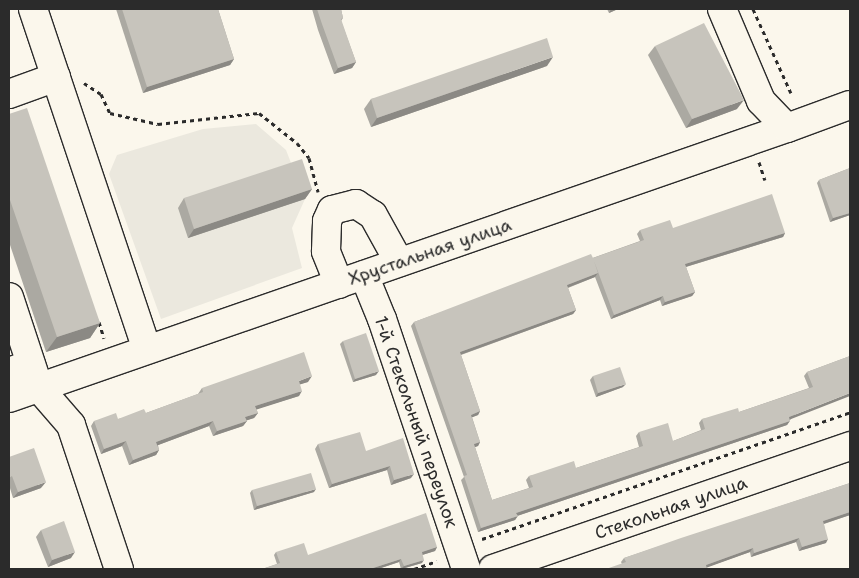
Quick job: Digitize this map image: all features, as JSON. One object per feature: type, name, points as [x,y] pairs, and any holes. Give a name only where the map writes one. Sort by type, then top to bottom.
[{"type":"street","points":[[33,9],[147,349]]},
{"type":"street","points":[[722,9],[761,101],[786,128]]},
{"type":"street","points":[[9,94],[56,77]]},
{"type":"street","name":"Хрустальная улица","points":[[9,398],[26,375],[147,349],[352,280],[850,106]]},
{"type":"street","points":[[327,221],[332,210],[356,204],[373,215],[399,262]]},
{"type":"street","name":"1-й Стекольный переулок","points":[[327,221],[326,251],[352,280],[382,319],[454,559]]},
{"type":"street","points":[[9,297],[26,375],[71,425],[119,569]]},
{"type":"street","name":"Стекольная улица","points":[[493,569],[850,446]]},
{"type":"path","points":[[753,9],[792,96]]},
{"type":"path","points":[[56,77],[80,80],[101,94],[110,113],[158,124],[259,113],[297,143],[309,158],[327,221]]},
{"type":"path","points":[[98,320],[104,338]]},
{"type":"path","points":[[414,569],[454,559],[850,412]]},
{"type":"shaded area","points":[[256,124],[286,150],[305,199],[292,228],[302,268],[161,319],[109,174],[117,155],[203,129]]},
{"type":"building","points":[[122,9],[218,9],[234,59],[147,87]]},
{"type":"building","points":[[317,9],[341,9],[343,18],[341,19],[356,62],[338,68]]},
{"type":"building","points":[[704,23],[744,100],[692,119],[655,46]]},
{"type":"building","points":[[547,38],[553,57],[377,118],[371,99]]},
{"type":"building","points":[[27,108],[100,323],[57,337],[9,197],[9,114]]},
{"type":"building","points":[[302,159],[312,189],[194,229],[184,198]]},
{"type":"building","points":[[850,168],[850,213],[833,218],[819,180]]},
{"type":"building","points":[[772,194],[785,233],[685,264],[695,292],[665,302],[663,296],[614,315],[594,261],[598,273],[567,285],[576,310],[460,352],[480,411],[471,415],[480,442],[474,444],[492,500],[533,487],[529,476],[574,461],[576,468],[643,446],[639,432],[668,423],[673,441],[705,429],[702,419],[738,408],[739,412],[813,387],[807,372],[850,356],[850,393],[789,417],[790,421],[516,513],[518,516],[481,528],[464,476],[467,475],[414,322],[591,254],[593,258],[644,240],[640,230],[670,220],[673,228]]},
{"type":"building","points":[[366,333],[379,371],[355,379],[343,341]]},
{"type":"building","points":[[304,352],[312,376],[299,381],[302,391],[255,406],[258,413],[245,417],[247,421],[217,431],[213,421],[156,442],[159,450],[133,460],[126,441],[104,449],[94,421],[116,413],[118,419],[144,409],[146,413],[203,392],[202,388]]},
{"type":"building","points":[[620,367],[626,384],[598,393],[593,376]]},
{"type":"building","points":[[360,432],[366,451],[403,438],[414,474],[394,480],[390,466],[332,484],[318,444]]},
{"type":"building","points":[[34,448],[46,482],[18,492],[12,476],[9,478],[9,457]]},
{"type":"building","points":[[311,473],[316,489],[257,506],[252,490]]},
{"type":"building","points":[[850,483],[850,512],[823,521],[828,539],[802,547],[799,538],[754,553],[753,548],[706,565],[707,569],[606,569],[626,562],[624,558]]},
{"type":"building","points":[[426,513],[437,547],[422,552],[424,560],[404,566],[401,559],[370,569],[262,569],[280,563],[276,552],[304,543],[308,555]]},
{"type":"building","points":[[64,521],[75,552],[52,560],[41,530]]}]
